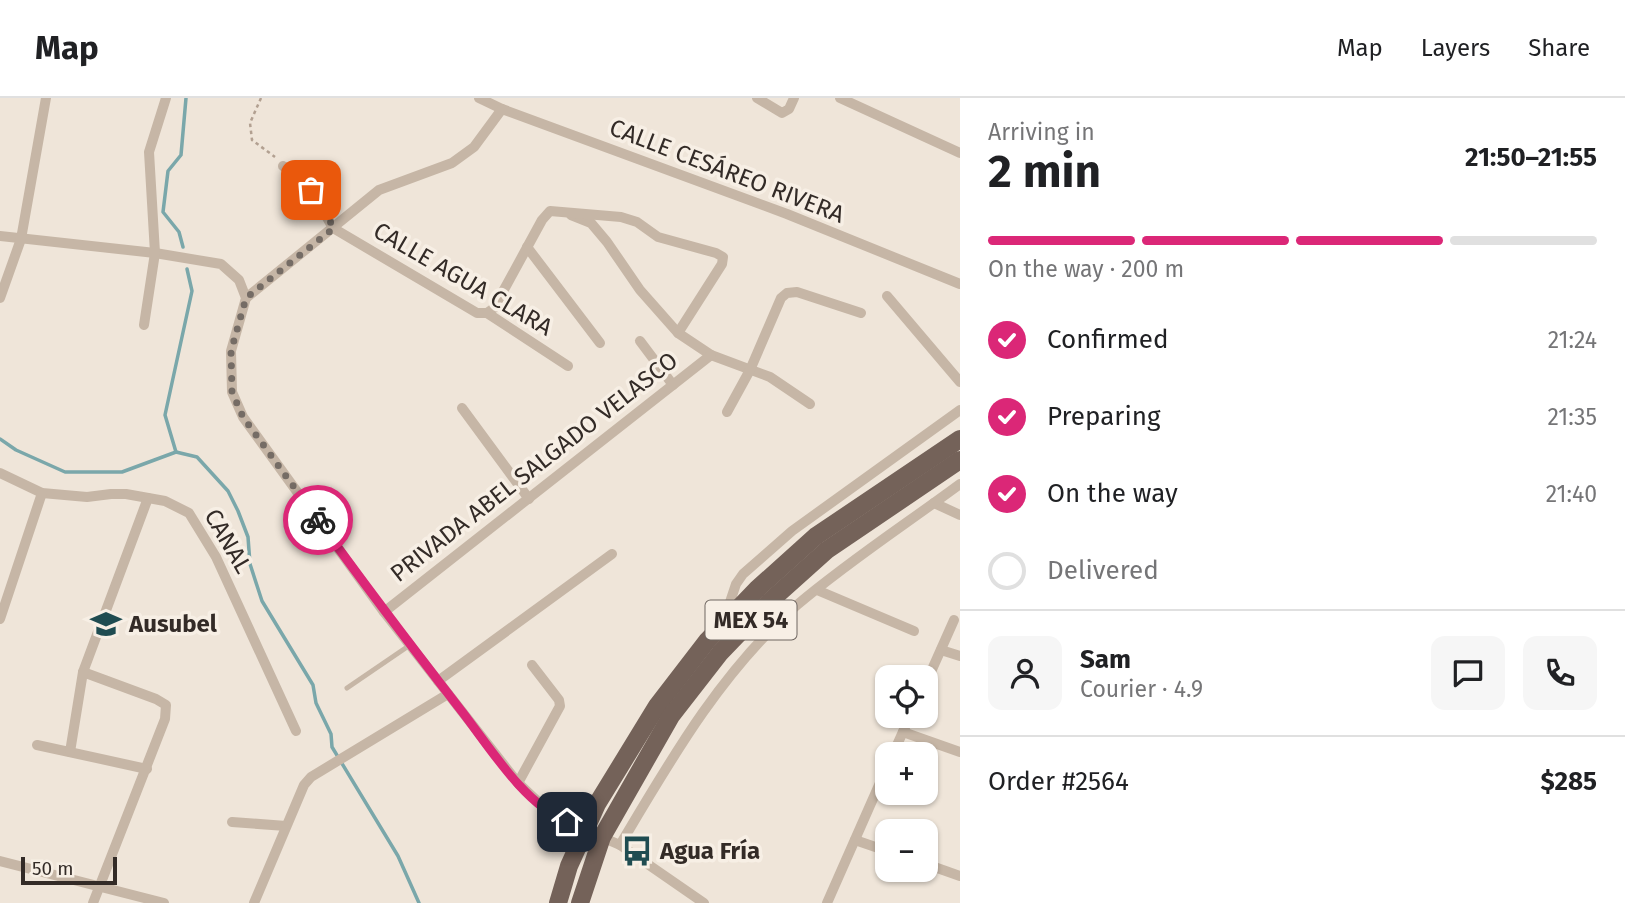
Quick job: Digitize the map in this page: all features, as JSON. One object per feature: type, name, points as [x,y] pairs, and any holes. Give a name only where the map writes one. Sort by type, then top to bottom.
[{"type":"main road","name":"MEX 54","points":[[558,903],[569,866],[597,804],[657,706],[707,641],[757,589],[816,536],[960,439]]},
{"type":"main road","name":"MEX 54","points":[[580,903],[602,837],[671,716],[720,653],[769,602],[827,550],[960,460]]},
{"type":"main road","points":[[547,903],[554,886],[569,866]]},
{"type":"street","points":[[0,298],[21,239],[46,98]]},
{"type":"street","points":[[144,325],[155,253],[149,152],[166,98]]},
{"type":"street","name":"CALLE CESÁREO RIVERA","points":[[479,98],[502,109],[787,214],[960,284]]},
{"type":"street","points":[[757,98],[782,113],[789,109],[794,98]]},
{"type":"street","points":[[840,98],[960,153]]},
{"type":"street","points":[[502,109],[474,147],[452,163],[379,190],[246,298],[231,351],[232,392],[243,417],[384,612],[518,783],[553,816],[620,845],[704,903]]},
{"type":"street","name":"CALLE AGUA CLARA","points":[[284,166],[311,190],[334,228],[477,313],[487,313],[568,366]]},
{"type":"street","points":[[487,313],[494,308],[542,220],[550,211],[621,217],[637,222],[658,237],[723,257],[722,264],[678,333]]},
{"type":"street","points":[[562,211],[591,223],[640,290],[678,333],[711,355],[770,377],[810,404]]},
{"type":"street","points":[[0,236],[155,253],[221,264],[239,280],[246,298]]},
{"type":"street","points":[[527,247],[600,343]]},
{"type":"street","points":[[727,412],[750,370],[781,298],[787,293],[797,292],[861,313]]},
{"type":"street","points":[[887,296],[960,382]]},
{"type":"street","points":[[640,341],[673,384]]},
{"type":"street","name":"PRIVADA ABEL SALGADO VELASCO","points":[[384,612],[711,355]]},
{"type":"street","points":[[462,408],[529,499]]},
{"type":"street","points":[[723,624],[736,584],[743,573],[792,531],[960,410]]},
{"type":"street","name":"CANAL","points":[[0,473],[42,493],[87,497],[118,494],[148,498],[178,506],[189,513],[216,557],[296,731]]},
{"type":"street","points":[[620,845],[667,765],[707,705],[751,651],[817,590],[960,484]]},
{"type":"street","points":[[0,619],[42,493]]},
{"type":"street","points":[[70,752],[83,672],[148,498]]},
{"type":"street","points":[[934,503],[960,515]]},
{"type":"street","points":[[438,681],[612,554]]},
{"type":"street","points":[[817,590],[914,631]]},
{"type":"street","points":[[934,665],[954,621]]},
{"type":"street","points":[[941,650],[960,656]]},
{"type":"street","points":[[518,783],[560,706],[559,700],[532,665]]},
{"type":"street","points":[[83,672],[166,705],[165,719],[147,769],[93,903]]},
{"type":"street","points":[[254,903],[304,785],[346,755],[448,694]]},
{"type":"street","points":[[898,742],[905,728]]},
{"type":"street","points":[[903,732],[960,752]]},
{"type":"street","points":[[37,745],[147,769]]},
{"type":"street","points":[[827,903],[875,794]]},
{"type":"street","points":[[232,822],[286,826]]},
{"type":"street","points":[[855,840],[875,847]]},
{"type":"street","points":[[0,861],[164,903]]},
{"type":"street","points":[[938,868],[960,876]]},
{"type":"lane","points":[[346,688],[410,645]]},
{"type":"path","points":[[261,98],[250,123],[252,140],[271,152],[284,166]]},
{"type":"waterway","points":[[183,247],[179,232],[163,212],[168,171],[181,155],[186,98]]},
{"type":"waterway","points":[[176,452],[165,415],[192,291],[187,269]]},
{"type":"waterway","points":[[0,439],[16,450],[65,472],[122,472],[176,452],[197,457],[228,491],[248,537],[250,564],[262,601],[313,685],[316,703],[331,734],[332,747],[398,856],[419,903]]},
{"type":"way so far","points":[[311,190],[334,228],[246,298],[231,351],[232,392],[243,417],[318,520]]},
{"type":"place","name":"Ausubel","points":[[106,624]]},
{"type":"place","name":"Agua Fría","points":[[637,851]]},
{"type":"route","points":[[318,520],[384,612],[518,783],[553,816],[567,822]]}]
